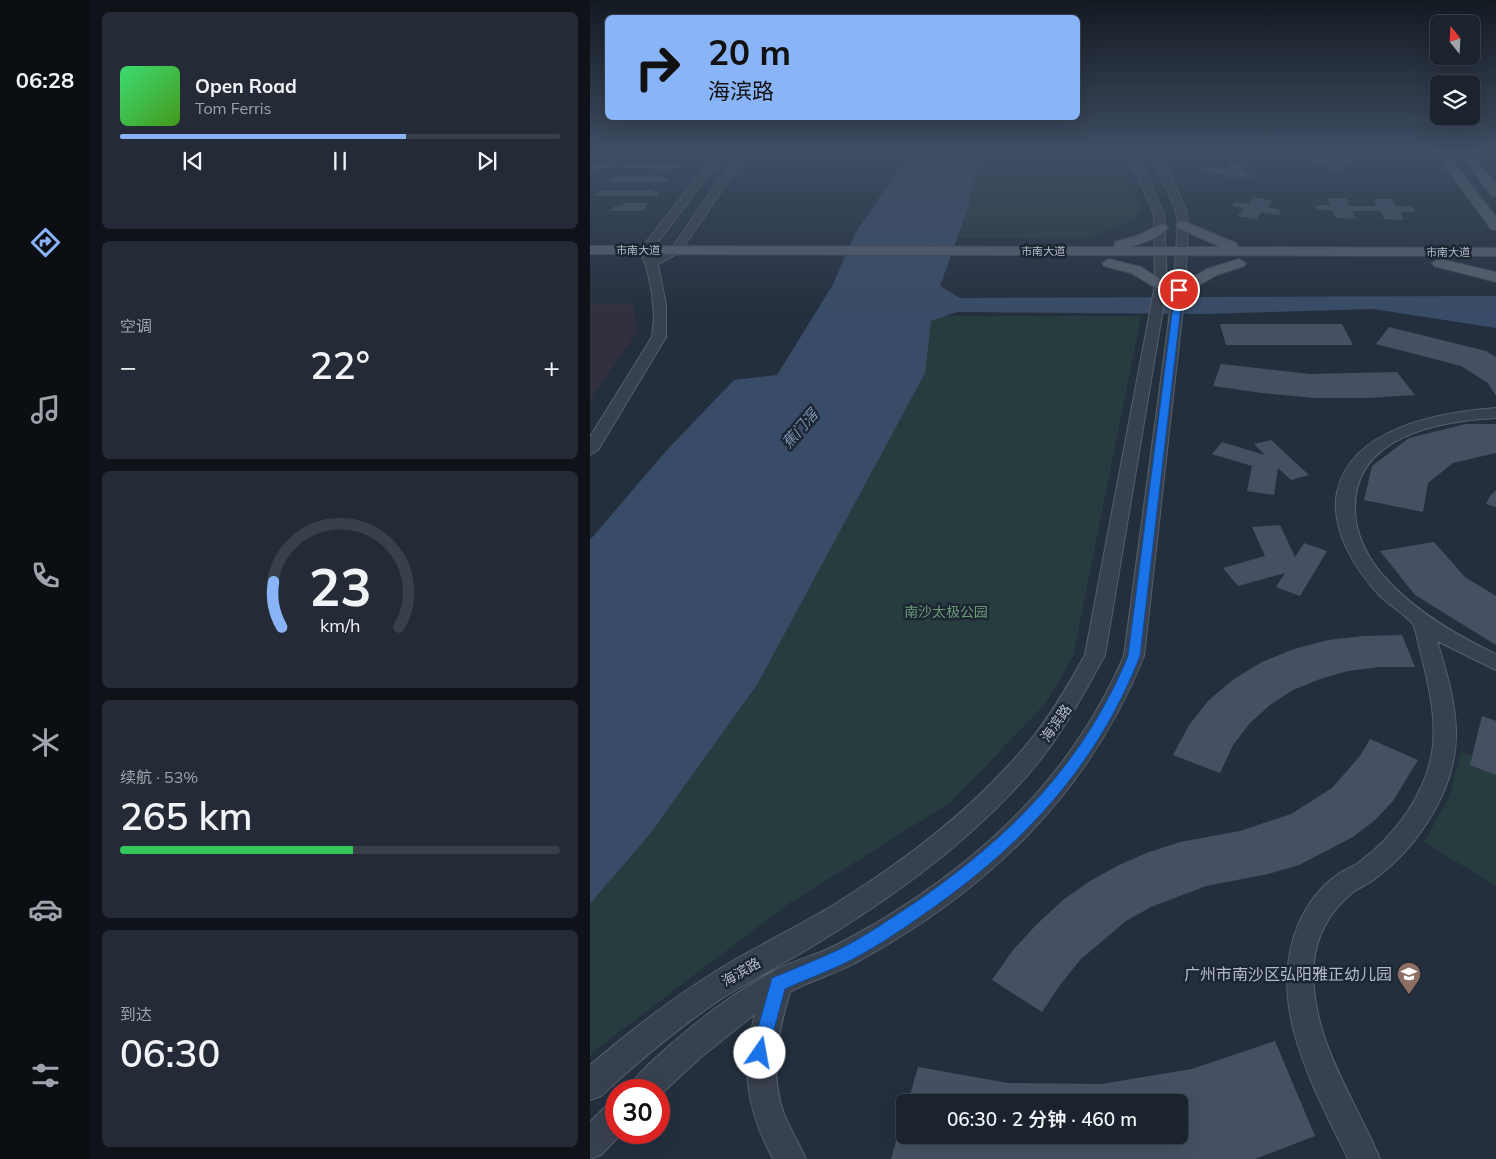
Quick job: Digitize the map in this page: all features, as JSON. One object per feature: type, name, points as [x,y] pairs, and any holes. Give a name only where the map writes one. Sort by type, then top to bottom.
[{"type":"main road","points":[[1436,258],[1487,229],[1473,206]]},
{"type":"main road","points":[[1183,225],[1222,244],[1252,252]]},
{"type":"main road","points":[[1103,257],[1162,228]]},
{"type":"main road","name":"市南大道","points":[[590,250],[649,256],[676,250],[734,256]]},
{"type":"main road","name":"市南大道","points":[[590,262],[649,256],[1181,257],[1252,252],[1436,258],[1496,264]]},
{"type":"main road","name":"市南大道","points":[[1181,257],[1239,263],[1436,258],[1496,252]]},
{"type":"main road","points":[[1103,257],[1136,270],[1161,285]]},
{"type":"main road","points":[[1436,258],[1496,277]]},
{"type":"main road","points":[[1179,290],[1212,272],[1239,263]]},
{"type":"street","points":[[590,450],[659,337],[661,324],[649,256],[684,206]]},
{"type":"street","points":[[676,250],[706,206]]},
{"type":"street","name":"海滨路","points":[[657,1079],[716,1027],[778,984],[845,955],[904,919],[957,882],[1003,844],[1042,804],[1074,766],[1100,728],[1120,691],[1134,656],[1164,322],[1161,285],[1162,228],[1156,206]]},
{"type":"street","name":"海滨路","points":[[590,1085],[648,1034],[728,978],[807,936],[921,859],[959,830],[998,794],[1031,758],[1058,723],[1096,655],[1164,322],[1179,290],[1183,225],[1179,206]]},
{"type":"street","points":[[1496,413],[1454,416],[1419,424],[1397,433],[1366,453],[1351,474],[1344,499],[1347,527],[1361,557],[1386,589],[1422,621],[1469,651],[1496,663]]},
{"type":"street","points":[[1364,1159],[1316,1054],[1303,1012],[1300,973],[1306,938],[1320,909],[1342,886],[1370,869],[1408,832],[1432,791],[1444,748],[1443,705],[1422,621]]},
{"type":"street","points":[[778,984],[760,1053],[761,1083],[766,1113],[790,1159]]},
{"type":"street","points":[[590,1144],[605,1129]]},
{"type":"shaded area","points":[[590,303],[633,303],[637,332],[590,400]]},
{"type":"green space","points":[[969,206],[1140,206],[1142,210],[1123,225],[1089,239],[959,238]]},
{"type":"green space","name":"南沙太极公园","points":[[940,316],[1141,316],[1073,656],[1046,703],[951,802],[790,903],[599,1047],[590,1057],[590,904],[650,834],[757,685],[924,373],[930,322]]},
{"type":"green space","points":[[1461,752],[1496,762],[1496,886],[1424,842],[1449,798]]},
{"type":"water","name":"蕉门滘","points":[[873,206],[969,206],[940,286],[960,298],[1496,296],[1496,328],[1373,309],[1203,314],[957,312],[931,321],[925,373],[757,685],[650,834],[590,904],[590,540],[667,450],[734,380],[777,375],[832,286],[856,232]]},
{"type":"building","points":[[615,206],[647,206],[643,211],[610,211]]},
{"type":"building","points":[[1231,206],[1268,206],[1282,210],[1278,215],[1262,212],[1256,219],[1237,216],[1244,209]]},
{"type":"building","points":[[1315,206],[1397,206],[1412,207],[1415,212],[1400,212],[1404,220],[1384,219],[1380,211],[1352,211],[1356,219],[1336,218],[1332,210],[1317,210]]},
{"type":"building","points":[[1220,324],[1342,324],[1353,345],[1226,345]]},
{"type":"building","points":[[1389,327],[1486,351],[1496,357],[1496,396],[1488,383],[1461,366],[1376,344]]},
{"type":"building","points":[[1221,364],[1310,374],[1397,372],[1415,395],[1368,398],[1315,398],[1213,386]]},
{"type":"building","points":[[1466,424],[1496,424],[1496,453],[1453,463],[1428,483],[1423,512],[1364,500],[1372,466],[1409,438]]},
{"type":"building","points":[[1271,440],[1309,475],[1291,480],[1278,468],[1274,495],[1247,491],[1252,466],[1212,454],[1222,442],[1265,455],[1254,444]]},
{"type":"building","points":[[1496,490],[1496,507],[1486,504],[1490,496]]},
{"type":"building","points":[[1280,525],[1295,557],[1304,543],[1327,551],[1300,596],[1276,587],[1285,573],[1238,586],[1223,568],[1265,556],[1252,527]]},
{"type":"building","points":[[1434,542],[1465,577],[1496,596],[1496,645],[1415,595],[1380,551]]},
{"type":"building","points":[[1402,635],[1415,667],[1379,667],[1348,671],[1320,679],[1293,690],[1270,705],[1250,723],[1233,745],[1220,773],[1173,755],[1189,725],[1209,700],[1234,679],[1262,662],[1294,649],[1328,640],[1364,636]]},
{"type":"building","points":[[1482,716],[1496,721],[1496,775],[1470,765]]},
{"type":"building","points":[[1370,739],[1418,760],[1393,801],[1375,820],[1353,837],[1299,865],[1268,874],[1206,886],[1151,907],[1126,921],[1080,960],[1042,1012],[992,980],[1013,950],[1037,924],[1063,900],[1090,881],[1119,865],[1149,852],[1180,842],[1240,831],[1291,814],[1332,788],[1360,756]]},
{"type":"building","points":[[1275,1041],[1315,1136],[1255,1159],[891,1159],[896,1142],[896,1144],[1188,1144],[1188,1094],[910,1094],[918,1067],[1008,1083],[1101,1084],[1192,1069]]},
{"type":"place","name":"广州市南沙区弘阳雅正幼儿园","points":[[1409,995]]},
{"type":"route","points":[[760,1053],[768,1015],[778,984],[845,955],[904,919],[957,882],[1003,844],[1042,804],[1074,766],[1100,728],[1120,691],[1134,656],[1179,290]]}]
